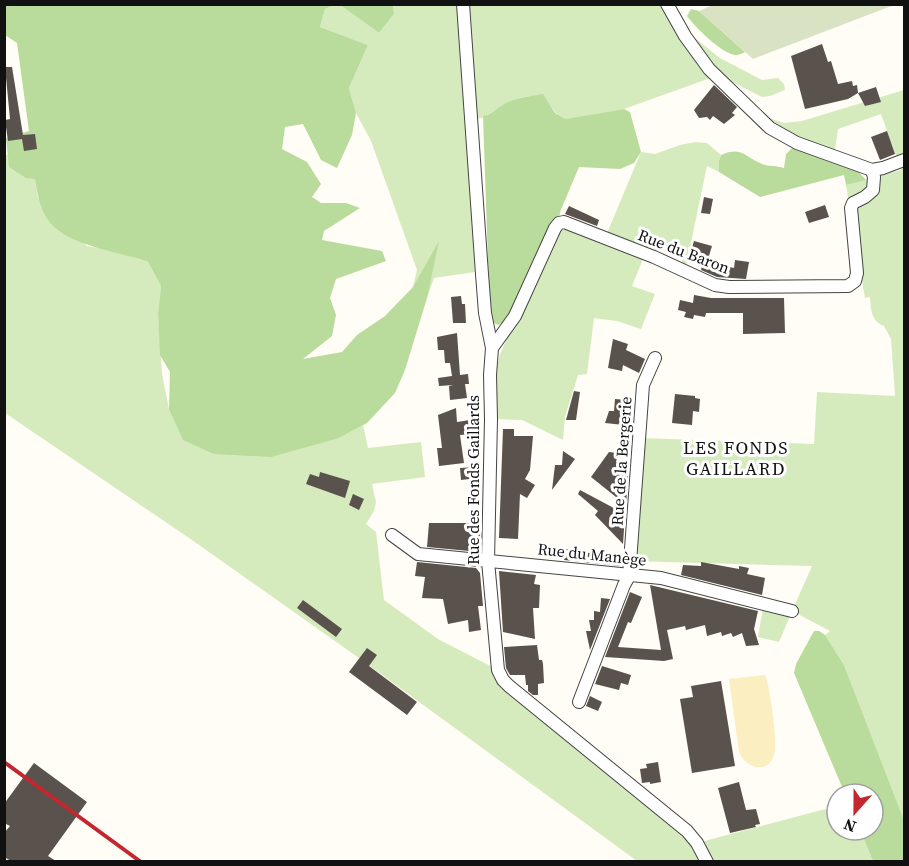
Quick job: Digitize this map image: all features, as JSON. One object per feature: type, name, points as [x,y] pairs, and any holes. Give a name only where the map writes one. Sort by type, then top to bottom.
[{"type":"street","name":"Rue des Fonds Gaillards","points":[[464,4],[485,313],[492,348],[488,561],[498,670],[502,680],[687,831],[707,861]]},
{"type":"street","points":[[667,4],[685,36],[710,69],[770,128],[797,143],[872,170],[904,160]]},
{"type":"street","name":"Rue du Baron","points":[[492,348],[515,316],[555,228],[559,223],[564,222],[646,254],[715,285],[729,287],[849,286],[855,281],[857,273],[851,208],[853,202],[865,197],[873,190],[872,170]]},
{"type":"street","name":"Rue de la Bergerie","points":[[579,702],[629,576],[643,385],[655,358]]},
{"type":"street","name":"Rue du Manège","points":[[392,535],[418,554],[661,578],[792,611]]},
{"type":"green space","points":[[715,4],[894,5],[753,59],[699,11]]},
{"type":"green space","points":[[4,5],[334,5],[325,9],[320,27],[368,45],[349,88],[356,113],[352,135],[337,168],[321,160],[303,124],[285,127],[282,149],[307,162],[321,184],[312,197],[321,203],[346,203],[360,208],[324,231],[322,240],[382,251],[386,261],[336,279],[330,298],[336,315],[332,336],[303,359],[342,352],[357,335],[385,316],[413,287],[439,241],[427,298],[405,370],[395,393],[367,423],[339,438],[271,457],[214,454],[183,440],[169,409],[170,372],[160,355],[158,314],[161,286],[148,262],[91,246],[64,234],[53,226],[45,215],[35,179],[26,178],[9,167],[6,138],[29,131],[17,43],[5,35]]},
{"type":"green space","points":[[340,5],[379,33],[394,14],[393,5],[667,5],[693,43],[696,39],[720,58],[762,80],[778,78],[784,84],[785,90],[762,97],[714,73],[716,76],[624,109],[566,119],[556,113],[542,95],[523,97],[502,105],[491,116],[465,121],[475,272],[434,278],[427,298],[413,287],[417,270],[371,141],[356,113],[349,88],[368,45],[320,27],[325,9]]},
{"type":"green space","points":[[340,5],[393,5],[394,14],[379,33]]},
{"type":"green space","points":[[691,9],[699,11],[745,52],[737,55],[730,54],[717,46],[687,16]]},
{"type":"green space","points":[[904,90],[904,820],[844,665],[825,635],[830,631],[792,611],[812,566],[630,561],[640,438],[814,444],[817,392],[895,396],[891,339],[884,326],[874,318],[870,297],[865,298],[846,185],[901,170],[881,114],[838,129],[834,156],[797,143],[766,117],[784,123],[802,121]]},
{"type":"green space","points":[[543,94],[555,113],[566,119],[624,109],[630,112],[641,152],[634,163],[620,169],[579,167],[560,212],[559,223],[515,316],[498,325],[490,318],[483,116],[513,100]]},
{"type":"green space","points":[[4,138],[6,138],[6,154],[35,179],[38,198],[87,246],[116,251],[148,262],[161,286],[158,314],[162,374],[169,409],[339,438],[363,425],[368,448],[421,442],[425,477],[372,484],[376,502],[374,511],[366,524],[376,532],[384,600],[438,639],[498,670],[697,843],[825,809],[825,842],[865,842],[873,861],[637,861],[359,658],[192,540],[5,413]]},
{"type":"green space","points":[[696,142],[707,143],[721,155],[719,172],[707,166],[685,271],[681,268],[684,250],[661,240],[654,257],[645,254],[632,286],[655,294],[641,329],[617,321],[594,318],[587,374],[578,375],[565,417],[563,440],[522,420],[491,419],[495,375],[500,354],[559,223],[605,238],[641,152],[655,154]]},
{"type":"green space","points":[[797,143],[855,168],[866,180],[846,185],[844,175],[760,197],[719,172],[721,155],[733,151],[763,164],[784,168],[786,154]]},
{"type":"green space","points":[[763,608],[790,616],[779,642],[758,637]]},
{"type":"green space","points":[[814,631],[819,631],[825,635],[844,665],[904,820],[904,861],[873,861],[865,842],[885,842],[885,782],[840,782],[794,673],[796,664]]},
{"type":"sand","points":[[765,675],[773,715],[775,749],[767,765],[756,767],[746,762],[739,752],[729,679]]},
{"type":"building","points":[[822,44],[828,62],[831,61],[838,84],[852,81],[853,86],[857,85],[858,93],[848,99],[805,109],[791,56]]},
{"type":"building","points":[[5,67],[12,67],[23,135],[35,134],[37,149],[24,151],[22,139],[8,141],[5,120],[10,119]]},
{"type":"building","points":[[714,85],[737,107],[732,113],[735,115],[724,124],[713,116],[710,120],[707,117],[699,118],[694,110]]},
{"type":"building","points":[[876,87],[881,102],[865,106],[858,93]]},
{"type":"building","points":[[887,131],[895,154],[880,160],[871,137]]},
{"type":"building","points":[[704,197],[713,199],[710,214],[701,213]]},
{"type":"building","points":[[825,205],[829,217],[809,223],[805,212]]},
{"type":"building","points":[[569,206],[599,220],[597,226],[565,214]]},
{"type":"building","points":[[694,241],[712,246],[708,259],[690,255]]},
{"type":"building","points":[[735,260],[749,262],[746,279],[717,277],[701,270],[703,262],[734,268]]},
{"type":"building","points":[[694,295],[711,298],[784,298],[785,333],[743,334],[743,313],[706,313],[705,317],[694,315],[693,319],[684,317],[686,312],[678,310],[680,300],[693,303]]},
{"type":"building","points":[[461,296],[462,304],[465,304],[466,323],[453,323],[451,297]]},
{"type":"building","points":[[457,333],[460,375],[468,374],[469,384],[465,384],[467,398],[450,400],[449,386],[453,385],[439,386],[438,378],[452,376],[450,363],[445,363],[444,350],[438,350],[437,337]]},
{"type":"building","points":[[613,339],[628,344],[626,350],[645,359],[639,373],[623,365],[622,371],[608,368]]},
{"type":"building","points":[[574,391],[580,392],[576,420],[566,420]]},
{"type":"building","points":[[675,394],[695,396],[700,399],[699,412],[693,411],[692,425],[672,423]]},
{"type":"building","points":[[615,399],[627,400],[624,425],[605,423],[609,411],[614,411]]},
{"type":"building","points":[[456,408],[457,422],[470,420],[471,434],[460,435],[464,463],[439,466],[437,448],[442,448],[438,415]]},
{"type":"building","points":[[503,429],[514,429],[514,436],[533,436],[530,470],[525,479],[535,485],[527,498],[520,494],[518,539],[499,538]]},
{"type":"building","points":[[563,451],[575,459],[552,490],[555,465],[562,465]]},
{"type":"building","points":[[609,452],[618,453],[616,462],[629,463],[626,505],[591,477]]},
{"type":"building","points":[[477,467],[478,478],[461,480],[460,468]]},
{"type":"building","points":[[320,472],[350,481],[345,498],[306,484],[310,474],[319,477]]},
{"type":"building","points":[[580,490],[625,514],[623,544],[595,515],[598,511],[578,494]]},
{"type":"building","points":[[353,494],[364,499],[359,510],[349,505]]},
{"type":"building","points":[[429,523],[470,523],[472,528],[480,528],[480,552],[427,547]]},
{"type":"building","points":[[566,549],[596,554],[595,561],[613,564],[614,556],[622,558],[621,566],[564,560]]},
{"type":"building","points":[[417,562],[476,568],[480,573],[483,606],[478,606],[481,630],[469,632],[468,620],[448,624],[443,599],[422,598],[425,577],[415,576]]},
{"type":"building","points":[[701,562],[739,569],[739,566],[749,568],[747,574],[765,578],[762,595],[681,575],[683,565],[701,566]]},
{"type":"building","points":[[499,571],[536,575],[534,584],[540,585],[539,608],[533,608],[535,639],[503,632]]},
{"type":"building","points":[[650,585],[758,611],[754,629],[759,645],[746,646],[742,633],[733,637],[731,633],[722,636],[721,632],[707,636],[705,625],[686,630],[685,626],[667,630],[673,659],[664,661],[605,657],[630,592],[642,597],[631,623],[628,622],[618,647],[661,650]]},
{"type":"building","points":[[601,598],[610,599],[590,650],[586,631],[591,631],[589,620],[594,620],[594,611],[600,612]]},
{"type":"building","points":[[303,600],[342,629],[336,637],[297,608]]},
{"type":"building","points":[[537,645],[539,660],[542,660],[543,664],[544,683],[538,684],[538,695],[533,695],[528,691],[525,675],[510,675],[506,668],[504,647]]},
{"type":"building","points":[[367,648],[377,655],[369,666],[417,702],[407,715],[349,672]]},
{"type":"building","points":[[602,666],[631,675],[628,685],[621,683],[619,690],[595,684]]},
{"type":"building","points":[[721,681],[735,766],[692,773],[680,699],[693,697],[691,686]]},
{"type":"building","points":[[590,696],[602,702],[598,711],[586,706]]},
{"type":"building","points":[[658,762],[661,782],[642,783],[640,769],[647,768],[646,764]]},
{"type":"building","points":[[34,763],[87,802],[48,856],[56,861],[11,861],[4,857],[4,833],[10,826],[4,823],[4,804]]},
{"type":"building","points":[[739,782],[746,810],[756,809],[760,824],[730,833],[718,788]]},
{"type":"railway","points":[[4,762],[141,862]]},
{"type":"district","name":"LES FONDS GAILLARD","points":[[736,457]]}]
